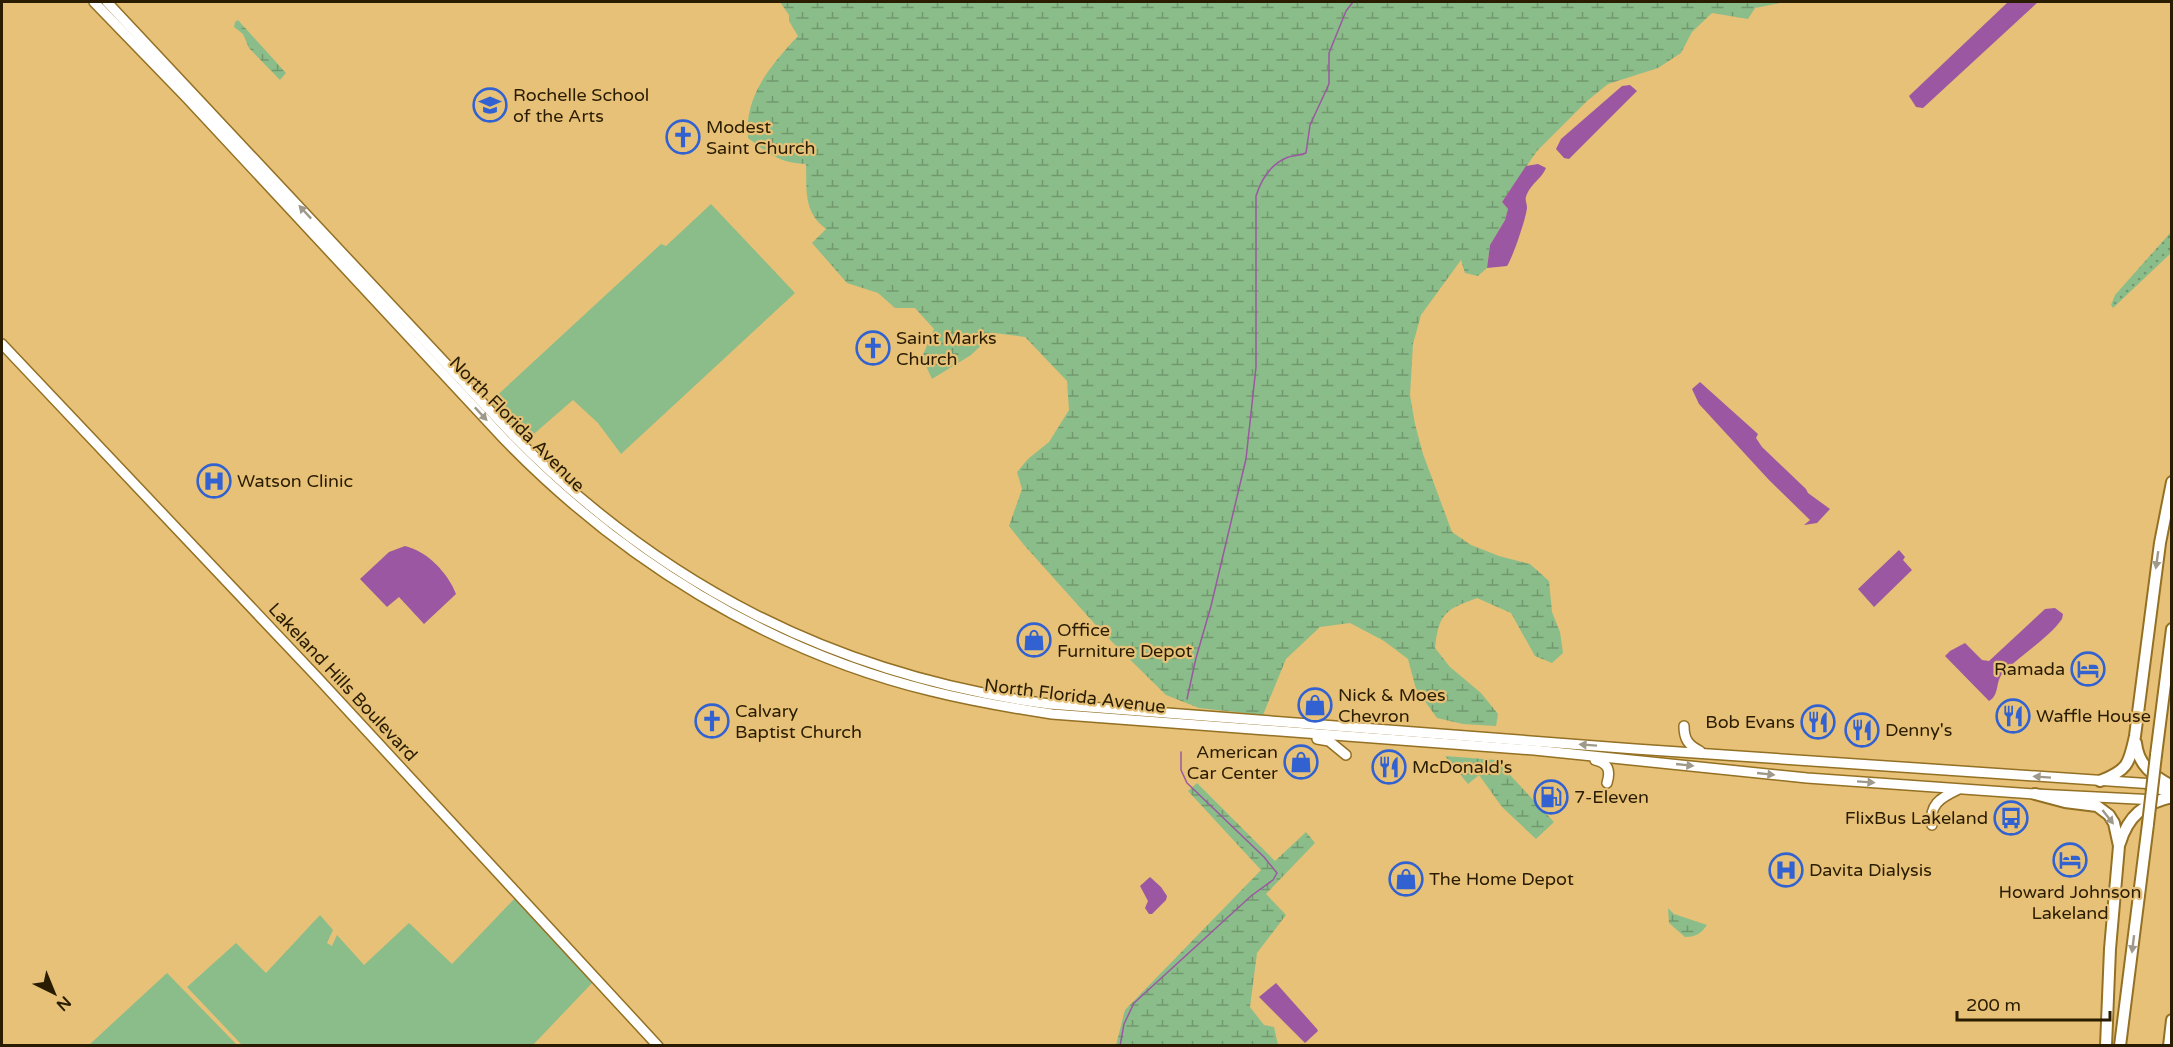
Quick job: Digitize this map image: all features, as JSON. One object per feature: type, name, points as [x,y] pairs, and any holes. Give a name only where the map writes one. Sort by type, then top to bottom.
[{"type":"highway","points":[[2100,781],[2125,769],[2130,760],[2160,543],[2172,482]]},
{"type":"highway","points":[[2120,1046],[2172,629]]},
{"type":"highway","points":[[2135,736],[2137,753],[2144,766],[2171,791]]},
{"type":"highway","points":[[2149,784],[2171,791]]},
{"type":"highway","points":[[2141,799],[2171,791]]},
{"type":"highway","points":[[2106,1046],[2110,949],[2119,846],[2133,816],[2141,808],[2171,791]]},
{"type":"highway","points":[[2035,794],[2065,802],[2091,803],[2097,806],[2109,815],[2114,823],[2119,846]]},
{"type":"highway","points":[[2169,1046],[2172,1020]]},
{"type":"main road","points":[[94,2],[317,238],[330,245],[359,276]]},
{"type":"main road","name":"North Florida Avenue","points":[[107,2],[359,276],[424,352],[503,438],[556,490],[633,551],[683,585],[744,619],[820,655],[920,688],[981,702],[1029,710],[1161,723],[1286,732],[1345,731]]},
{"type":"main road","name":"North Florida Avenue","points":[[359,276],[409,323],[534,456],[609,523],[662,561],[727,601],[800,637],[895,672],[988,695],[1061,706],[1237,719],[1345,731]]},
{"type":"main road","name":"Lakeland Hills Boulevard","points":[[2,344],[317,677],[658,1046]]},
{"type":"main road","points":[[424,352],[436,360],[463,387],[468,386]]},
{"type":"main road","points":[[981,702],[986,699],[1048,708],[1061,706]]},
{"type":"main road","points":[[1081,716],[1090,714],[1143,717],[1152,713]]},
{"type":"main road","points":[[1161,723],[1167,719],[1221,722],[1237,719]]},
{"type":"main road","points":[[1684,726],[1684,735],[1688,743],[1704,753]]},
{"type":"main road","points":[[1345,731],[1807,778],[2158,800]]},
{"type":"main road","points":[[1345,731],[2149,784]]},
{"type":"main road","points":[[1286,732],[1299,738],[1325,739],[1346,755]]},
{"type":"main road","points":[[1534,750],[1545,756],[1604,762],[1609,770],[1607,783]]},
{"type":"main road","points":[[1932,825],[1931,817],[1935,803],[1959,789]]},
{"type":"green space","points":[[780,2],[1780,3],[1755,8],[1748,19],[1712,13],[1692,32],[1681,53],[1658,68],[1608,84],[1587,101],[1537,151],[1502,202],[1508,209],[1505,220],[1490,245],[1487,268],[1478,276],[1465,273],[1461,260],[1421,315],[1413,344],[1410,395],[1423,454],[1452,532],[1471,545],[1499,556],[1530,564],[1549,581],[1552,612],[1560,632],[1563,653],[1552,663],[1535,656],[1511,613],[1477,598],[1446,614],[1439,627],[1435,648],[1450,667],[1481,693],[1498,714],[1496,726],[1463,724],[1437,718],[1416,689],[1408,659],[1384,641],[1350,623],[1320,627],[1286,659],[1263,715],[1199,708],[1166,695],[1102,632],[1009,526],[1022,489],[1017,472],[1028,459],[1049,442],[1069,410],[1067,381],[1025,337],[994,333],[971,355],[932,379],[922,357],[934,329],[915,308],[895,308],[878,293],[847,283],[812,243],[826,229],[813,215],[810,208],[806,164],[788,162],[775,157],[748,138],[750,108],[761,82],[798,36],[789,21],[789,15]]},
{"type":"green space","points":[[238,20],[286,73],[280,80],[249,48],[243,34],[234,27]]},
{"type":"green space","points":[[711,204],[795,293],[621,454],[598,423],[573,400],[528,439],[490,402],[661,244],[666,246]]},
{"type":"green space","points":[[2171,232],[2171,253],[2113,308],[2111,305],[2115,295]]},
{"type":"green space","points":[[1445,756],[1496,760],[1554,822],[1536,839],[1502,807],[1479,775],[1468,784]]},
{"type":"green space","points":[[1197,783],[1275,861],[1306,832],[1315,843],[1266,894],[1286,915],[1257,953],[1250,1007],[1264,1025],[1274,1027],[1278,1045],[1116,1045],[1125,1010],[1261,870],[1188,791]]},
{"type":"green space","points":[[516,897],[594,981],[532,1046],[242,1045],[187,987],[236,943],[266,973],[320,915],[333,930],[327,943],[332,946],[337,935],[364,965],[409,923],[452,964]]},
{"type":"green space","points":[[1668,908],[1674,914],[1707,925],[1698,934],[1685,937],[1669,923]]},
{"type":"green space","points":[[167,973],[237,1045],[89,1045]]},
{"type":"shaded area","points":[[2008,2],[2038,2],[1923,108],[1916,107],[1909,96]]},
{"type":"shaded area","points":[[1630,85],[1637,91],[1569,159],[1564,158],[1556,149],[1561,139],[1622,86]]},
{"type":"shaded area","points":[[1538,164],[1546,168],[1526,196],[1526,213],[1510,261],[1507,266],[1487,268],[1490,245],[1505,220],[1508,209],[1502,202],[1526,166]]},
{"type":"shaded area","points":[[1700,382],[1758,434],[1756,438],[1762,447],[1808,493],[1830,509],[1817,523],[1804,525],[1810,520],[1769,480],[1699,404],[1692,389]]},
{"type":"shaded area","points":[[405,546],[421,553],[436,564],[448,578],[456,594],[424,624],[399,597],[387,607],[360,579],[389,552]]},
{"type":"shaded area","points":[[1899,550],[1905,557],[1903,560],[1912,570],[1874,607],[1858,589]]},
{"type":"shaded area","points":[[2055,608],[2063,614],[2062,619],[2049,634],[2003,673],[1995,695],[1989,701],[1945,656],[1965,643],[1982,660],[1989,661],[2045,609]]},
{"type":"shaded area","points":[[1150,877],[1167,896],[1152,914],[1149,914],[1145,908],[1148,901],[1140,886]]},
{"type":"shaded area","points":[[1276,983],[1318,1031],[1305,1043],[1259,997]]},
{"type":"waterway","points":[[1187,699],[1246,459],[1256,367],[1256,196],[1263,179],[1275,165],[1288,157],[1306,153],[1310,125],[1329,84],[1329,53],[1346,11],[1353,2]]},
{"type":"waterway","points":[[1120,1046],[1124,1024],[1134,1003],[1251,896],[1273,880],[1277,873],[1264,857],[1187,783],[1181,770],[1181,752]]},
{"type":"place","name":"Rochelle School of the Arts","points":[[490,105]]},
{"type":"place","name":"Modest Saint Church","points":[[683,137]]},
{"type":"place","name":"Saint Marks Church","points":[[873,348]]},
{"type":"place","name":"Watson Clinic","points":[[214,481]]},
{"type":"place","name":"Office Furniture Depot","points":[[1034,640]]},
{"type":"place","name":"Ramada","points":[[2088,669]]},
{"type":"place","name":"Nick & Moes Chevron","points":[[1315,705]]},
{"type":"place","name":"Waffle House","points":[[2013,716]]},
{"type":"place","name":"Calvary Baptist Church","points":[[712,721]]},
{"type":"place","name":"Bob Evans","points":[[1818,722]]},
{"type":"place","name":"Denny's","points":[[1862,730]]},
{"type":"place","name":"American Car Center","points":[[1301,762]]},
{"type":"place","name":"McDonald's","points":[[1389,767]]},
{"type":"place","name":"7-Eleven","points":[[1551,797]]},
{"type":"place","name":"FlixBus Lakeland","points":[[2011,818]]},
{"type":"place","name":"Howard Johnson Lakeland","points":[[2070,860]]},
{"type":"place","name":"Davita Dialysis","points":[[1786,870]]},
{"type":"place","name":"The Home Depot","points":[[1406,879]]}]
